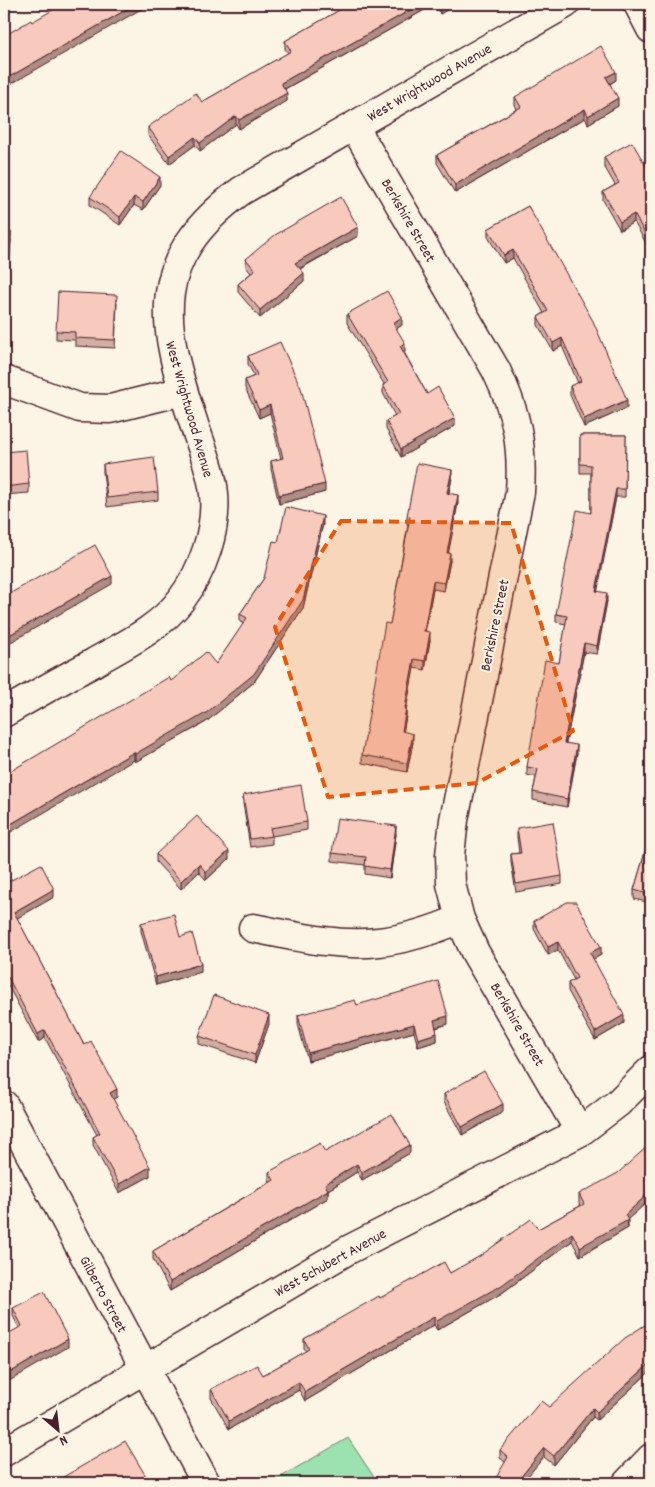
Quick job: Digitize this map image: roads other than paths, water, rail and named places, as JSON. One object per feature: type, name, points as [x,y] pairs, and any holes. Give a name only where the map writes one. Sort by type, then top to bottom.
[{"type":"street","name":"West Wrightwood Avenue","points":[[4,713],[145,634],[180,601],[194,581],[204,558],[213,514],[214,493],[182,391],[169,339],[168,306],[176,264],[201,225],[218,208],[241,191],[565,4]]},
{"type":"street","points":[[638,4],[651,29]]},
{"type":"street","name":"Berkshire Street","points":[[354,126],[496,370],[509,397],[519,430],[522,460],[516,517],[454,820],[450,856],[451,884],[460,919],[475,952],[580,1132]]},
{"type":"street","points":[[4,380],[80,408],[110,409],[182,391]]},
{"type":"street","points":[[253,928],[318,941],[378,942],[427,932],[460,919]]},
{"type":"street","name":"West Schubert Avenue","points":[[4,1452],[348,1250],[580,1132],[618,1103],[651,1070]]},
{"type":"street","name":"Gilberto Street","points":[[4,1105],[206,1483]]},
{"type":"street","points":[[628,1483],[651,1458]]}]
